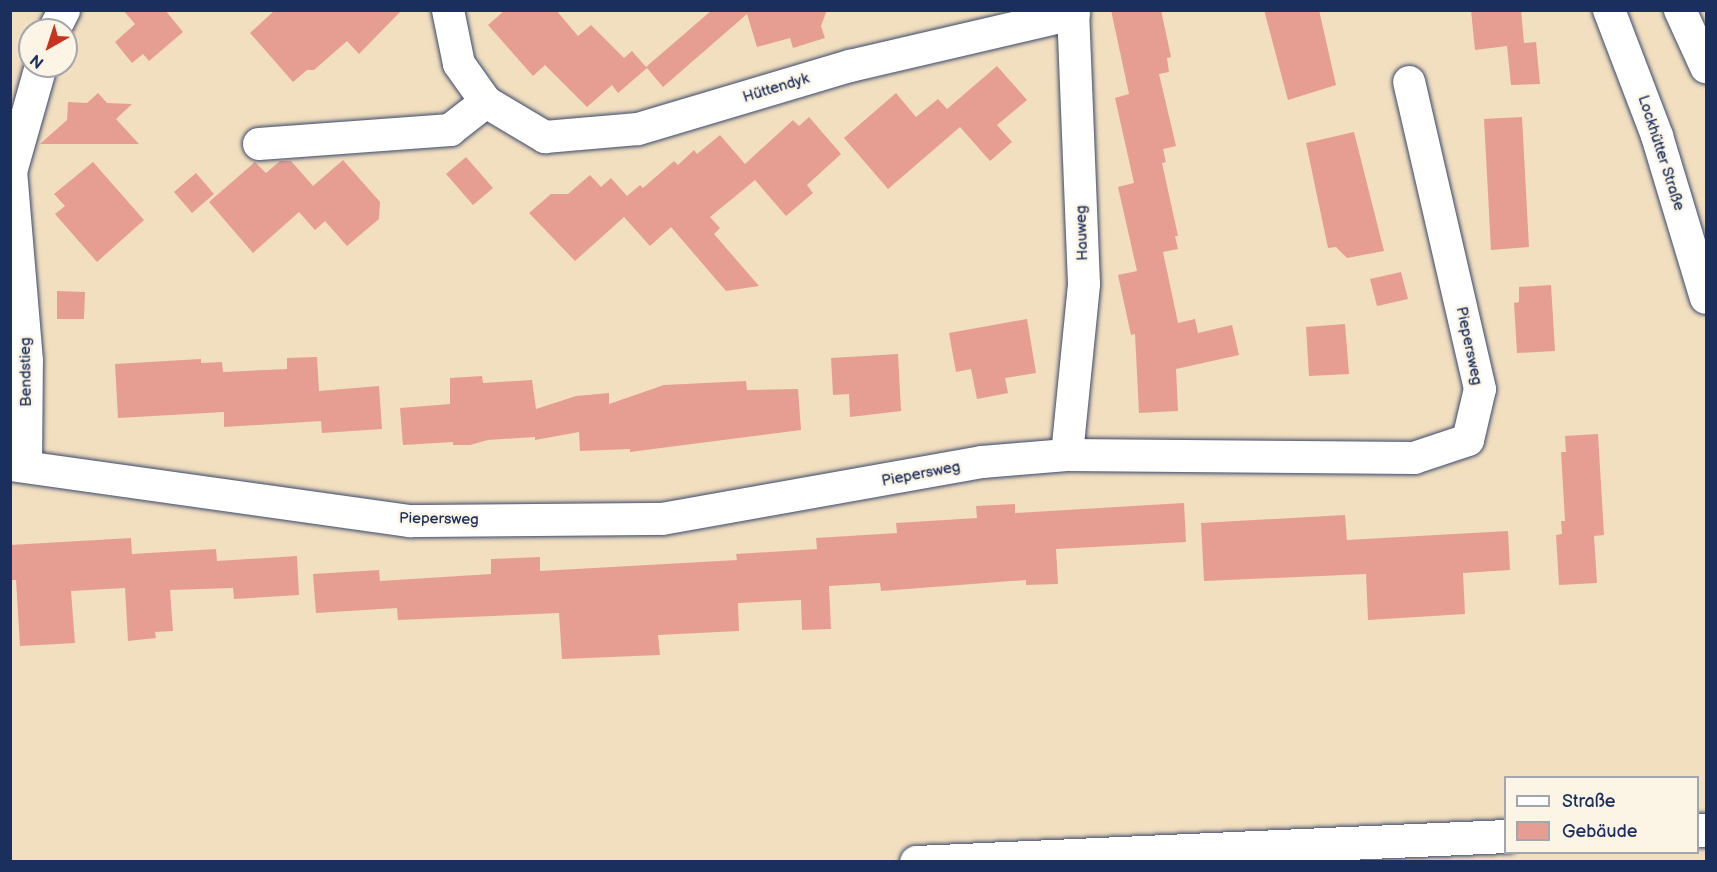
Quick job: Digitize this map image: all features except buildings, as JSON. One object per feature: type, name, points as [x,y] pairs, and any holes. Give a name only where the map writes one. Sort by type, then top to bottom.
[{"type":"highway","points":[[916,861],[1504,836]]},
{"type":"street","name":"Hüttendyk","points":[[448,10],[459,64],[486,102],[545,137],[638,129],[850,66],[1073,12]]},
{"type":"street","name":"Lockhütter Straße","points":[[1609,10],[1657,136],[1707,298]]},
{"type":"street","points":[[1680,10],[1707,67]]},
{"type":"street","name":"Hauweg","points":[[1067,455],[1084,284],[1073,12]]},
{"type":"street","name":"Bendstieg","points":[[18,466],[27,361],[11,172],[26,108],[37,78]]},
{"type":"street","name":"Piepersweg","points":[[18,466],[410,520],[662,519],[982,462],[1067,455],[1414,458],[1468,440],[1480,389],[1409,82]]},
{"type":"street","points":[[259,144],[450,130],[486,102]]}]
